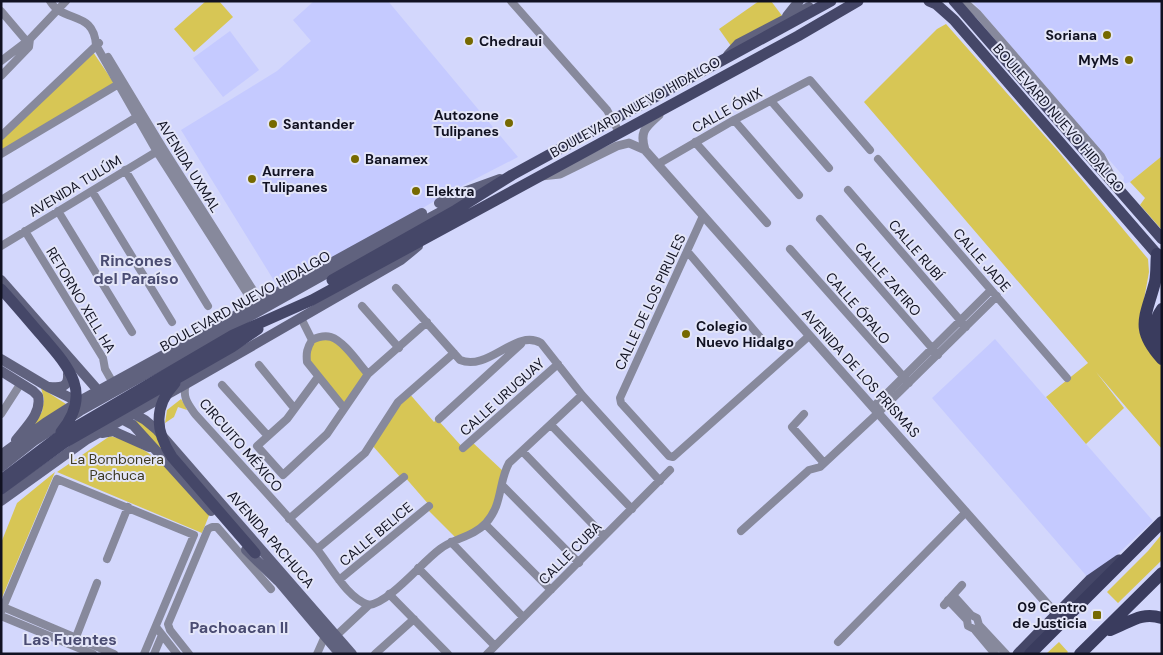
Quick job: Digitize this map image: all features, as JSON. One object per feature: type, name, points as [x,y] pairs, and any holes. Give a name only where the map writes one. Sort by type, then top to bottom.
[{"type":"highway","points":[[1159,257],[1156,279],[1144,322],[1147,340],[1162,359]]},
{"type":"highway","points":[[1162,309],[1157,316],[1155,325],[1156,335],[1162,347]]},
{"type":"highway","points":[[1030,654],[1162,522]]},
{"type":"highway","points":[[1080,654],[1162,573]]},
{"type":"highway","points":[[1102,633],[1142,615],[1162,618]]},
{"type":"main road","points":[[742,65],[776,42],[785,33],[790,19],[803,3],[822,1]]},
{"type":"main road","name":"BOULEVARD NUEVO HIDALGO","points":[[1,467],[34,441],[89,406],[101,395],[228,328],[452,204],[512,175],[723,60],[790,19],[831,1]]},
{"type":"main road","name":"BOULEVARD NUEVO HIDALGO","points":[[1,480],[57,438],[232,335],[305,304],[538,176],[560,170],[612,143],[619,132],[798,36],[858,1]]},
{"type":"main road","name":"BOULEVARD NUEVO HIDALGO","points":[[929,1],[936,4],[954,20],[1159,257]]},
{"type":"main road","name":"BOULEVARD NUEVO HIDALGO","points":[[955,2],[1057,114],[1117,188],[1162,239]]},
{"type":"main road","points":[[790,19],[803,3]]},
{"type":"main road","name":"BOULEVARD NUEVO HIDALGO","points":[[1,501],[86,440],[134,413],[300,300],[456,210],[512,175]]},
{"type":"main road","points":[[84,376],[100,385],[135,376],[257,303],[453,196],[512,175]]},
{"type":"main road","name":"BOULEVARD NUEVO HIDALGO","points":[[1,489],[64,443],[301,318],[401,260],[426,238]]},
{"type":"main road","points":[[1,280],[101,395],[105,406],[86,440]]},
{"type":"main road","points":[[1,289],[65,363],[74,379],[76,407],[68,424],[57,438]]},
{"type":"main road","points":[[228,328],[243,311]]},
{"type":"main road","points":[[1,359],[48,387],[133,425],[252,556],[274,585]]},
{"type":"main road","points":[[1,371],[37,393],[39,404],[36,414],[14,444]]},
{"type":"main road","points":[[48,387],[63,387],[68,382],[68,374]]},
{"type":"main road","name":"AVENIDA PACHUCA","points":[[68,374],[81,388],[101,395],[134,413],[152,426],[352,654]]},
{"type":"main road","points":[[123,419],[120,406],[135,376]]},
{"type":"main road","points":[[168,442],[162,422],[165,408],[184,380]]},
{"type":"main road","points":[[184,380],[168,392],[160,407],[158,425],[164,445],[172,457],[255,553],[274,585]]},
{"type":"main road","points":[[1,455],[14,444],[78,402],[101,395],[113,383]]},
{"type":"main road","points":[[98,433],[113,431],[120,433],[156,451]]},
{"type":"main road","points":[[1018,654],[1090,580],[1136,549]]},
{"type":"main road","name":"AVENIDA PACHUCA","points":[[274,585],[325,636],[340,654]]},
{"type":"street","points":[[50,1],[57,10]]},
{"type":"street","points":[[1,76],[18,59],[29,41],[66,1]]},
{"type":"street","points":[[511,1],[603,106],[619,132]]},
{"type":"street","name":"AVENIDA UXMAL","points":[[57,10],[84,20],[91,29],[120,83],[160,150],[257,303]]},
{"type":"street","points":[[1,11],[29,41]]},
{"type":"street","points":[[1,61],[29,41]]},
{"type":"street","points":[[1,136],[97,42]]},
{"type":"street","name":"CALLE ÓNIX","points":[[658,164],[734,120],[810,80],[870,150]]},
{"type":"street","points":[[1,154],[120,83]]},
{"type":"street","points":[[771,101],[829,168]]},
{"type":"street","points":[[645,150],[642,134],[646,127],[675,102]]},
{"type":"street","points":[[1045,125],[1057,114]]},
{"type":"street","points":[[1,200],[139,115]]},
{"type":"street","points":[[734,120],[799,195]]},
{"type":"street","points":[[695,142],[767,224]]},
{"type":"street","points":[[538,176],[560,174],[617,146],[629,143],[645,150]]},
{"type":"street","name":"AVENIDA TULÚM","points":[[1,246],[160,150]]},
{"type":"street","name":"AVENIDA DE LOS PRISMAS","points":[[645,150],[1057,615]]},
{"type":"street","name":"CALLE JADE","points":[[878,159],[1067,378]]},
{"type":"street","points":[[125,170],[208,306]]},
{"type":"street","name":"CALLE RUBÍ","points":[[848,190],[963,324]]},
{"type":"street","points":[[92,191],[172,322]]},
{"type":"street","points":[[58,211],[132,332]]},
{"type":"street","name":"CALLE DE LOS PIRULES","points":[[703,216],[620,398],[622,403],[669,456],[673,457],[810,336]]},
{"type":"street","name":"CALLE ZAFIRO","points":[[820,219],[935,352]]},
{"type":"street","name":"RETORNO XELL HA","points":[[25,231],[103,358],[105,369],[113,383]]},
{"type":"street","name":"CALLE ÓPALO","points":[[790,249],[906,380]]},
{"type":"street","points":[[687,252],[764,342]]},
{"type":"street","points":[[396,288],[460,360],[466,363],[482,360],[526,339],[536,340],[541,343],[582,395],[660,480]]},
{"type":"street","points":[[741,530],[808,470],[820,467],[994,293]]},
{"type":"street","points":[[1,297],[68,374]]},
{"type":"street","points":[[362,306],[399,348]]},
{"type":"street","points":[[301,318],[312,340]]},
{"type":"street","points":[[318,377],[287,419],[257,446],[283,474],[328,434],[368,374],[427,322]]},
{"type":"street","points":[[344,408],[307,362],[306,352],[308,345],[312,340],[321,336],[331,336],[339,341],[368,374]]},
{"type":"street","points":[[439,419],[526,339]]},
{"type":"street","points":[[290,519],[365,452],[398,402],[454,353]]},
{"type":"street","points":[[482,360],[491,372]]},
{"type":"street","name":"CALLE URUGUAY","points":[[463,448],[558,364]]},
{"type":"street","points":[[258,365],[294,408]]},
{"type":"street","name":"CIRCUITO MÉXICO","points":[[184,380],[185,399],[195,414],[317,550],[339,580],[358,600],[368,605]]},
{"type":"street","points":[[1,414],[21,383]]},
{"type":"street","points":[[222,385],[268,436]]},
{"type":"street","points":[[339,633],[368,605],[380,601],[389,594],[441,548],[461,539],[485,524],[499,501],[504,472],[508,463],[523,452],[582,395]]},
{"type":"street","points":[[804,414],[792,427],[824,463]]},
{"type":"street","points":[[551,424],[632,509]]},
{"type":"street","points":[[523,452],[604,536]]},
{"type":"street","name":"CALLE CUBA","points":[[487,654],[670,470]]},
{"type":"street","points":[[317,550],[404,477]]},
{"type":"street","points":[[93,654],[74,641],[38,622],[2,610],[57,479],[194,535],[144,654]]},
{"type":"street","points":[[502,485],[579,563]]},
{"type":"street","name":"CALLE BELICE","points":[[339,580],[429,506]]},
{"type":"street","points":[[107,559],[128,508]]},
{"type":"street","points":[[838,642],[966,512]]},
{"type":"street","points":[[485,524],[551,590]]},
{"type":"street","points":[[189,654],[170,630],[168,624],[208,529],[217,527],[274,585]]},
{"type":"street","points":[[452,542],[523,617]]},
{"type":"street","points":[[418,568],[495,646]]},
{"type":"street","points":[[68,654],[97,583]]},
{"type":"street","points":[[962,585],[949,600],[969,618],[968,626],[976,627],[1006,654]]},
{"type":"street","points":[[389,594],[448,654]]},
{"type":"street","points":[[1,616],[34,630],[113,654]]},
{"type":"street","points":[[375,654],[414,619]]},
{"type":"street","points":[[34,630],[38,622]]},
{"type":"street","points":[[156,626],[177,654]]},
{"type":"street","points":[[976,627],[995,654]]},
{"type":"street","points":[[154,654],[162,635]]},
{"type":"street","points":[[317,654],[325,636]]},
{"type":"street","points":[[434,654],[442,647]]},
{"type":"shaded area","points":[[314,1],[388,1],[518,157],[448,193],[281,292],[181,130],[277,71],[311,41],[293,20]]},
{"type":"shaded area","points":[[972,1],[1162,1],[1162,156],[1130,182],[1123,184],[1124,177]]},
{"type":"shaded area","points":[[230,31],[259,70],[223,97],[193,58]]},
{"type":"shaded area","points":[[995,339],[1153,521],[1090,580],[932,398]]},
{"type":"green space","points":[[206,1],[219,1],[233,17],[194,52],[174,29]]},
{"type":"green space","points":[[759,1],[771,1],[786,21],[736,53],[719,29]]},
{"type":"green space","points":[[946,24],[1058,151],[1148,259],[1149,272],[1139,327],[1162,365],[1162,449],[1096,372],[1124,408],[1086,444],[1046,397],[1088,363],[864,102],[937,29]]},
{"type":"green space","points":[[93,52],[114,83],[1,152],[1,141]]},
{"type":"green space","points":[[1162,156],[1162,230],[1140,205],[1145,198],[1130,182]]},
{"type":"green space","points":[[331,336],[368,374],[344,408],[307,362],[312,340]]},
{"type":"green space","points":[[41,388],[66,404],[23,435],[42,412],[44,399]]},
{"type":"green space","points":[[408,392],[434,422],[437,419],[464,449],[472,442],[503,471],[498,501],[484,523],[458,540],[427,509],[430,506],[404,476],[401,478],[372,445]]},
{"type":"green space","points":[[181,399],[187,410],[178,407],[174,417],[165,423],[167,410]]},
{"type":"green space","points":[[138,420],[155,432],[170,462],[134,421]]},
{"type":"green space","name":"La Bombonera Pachuca","points":[[110,436],[140,448],[166,467],[189,489],[210,513],[202,533],[57,472]]},
{"type":"green space","points":[[55,472],[1,600],[1,543],[17,503]]},
{"type":"green space","points":[[1162,534],[1162,560],[1118,603],[1107,592],[1148,551]]},
{"type":"green space","points":[[1059,642],[1068,652],[1066,654],[1046,654]]},
{"type":"place","name":"Soriana","points":[[1107,35]]},
{"type":"place","name":"Chedraui","points":[[469,41]]},
{"type":"place","name":"MyMs","points":[[1129,60]]},
{"type":"place","name":"Autozone Tulipanes","points":[[509,123]]},
{"type":"place","name":"Santander","points":[[273,124]]},
{"type":"place","name":"Banamex","points":[[355,159]]},
{"type":"place","name":"Aurrera Tulipanes","points":[[252,179]]},
{"type":"place","name":"Elektra","points":[[416,191]]},
{"type":"place","name":"Colegio Nuevo Hidalgo","points":[[686,334]]},
{"type":"place","name":"09 Centro de Justicia","points":[[1097,615]]},
{"type":"district","name":"Rincones del Paraíso","points":[[136,269]]},
{"type":"district","name":"Pachoacan II","points":[[239,627]]},
{"type":"district","name":"Las Fuentes","points":[[70,639]]}]
